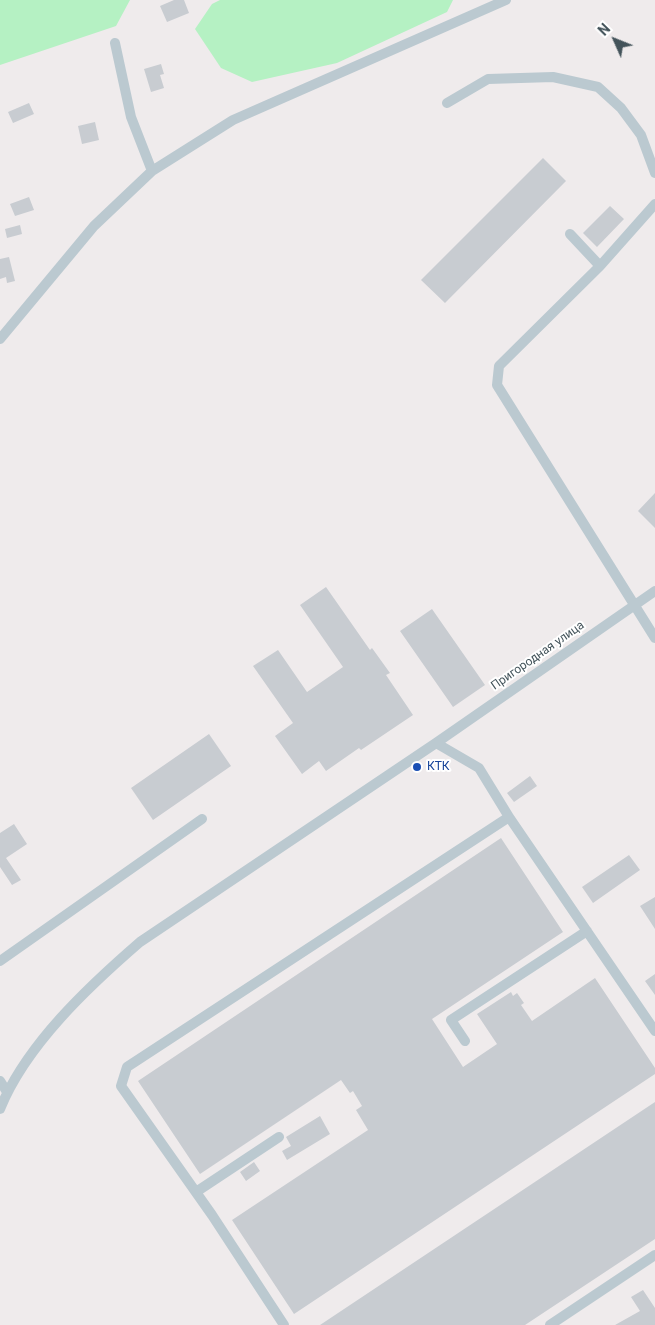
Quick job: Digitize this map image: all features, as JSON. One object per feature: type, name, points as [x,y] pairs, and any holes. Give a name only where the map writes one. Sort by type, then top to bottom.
[{"type":"street","points":[[2,337],[94,226],[152,170],[233,120],[506,0]]},
{"type":"street","points":[[115,43],[131,117],[152,170]]},
{"type":"street","points":[[447,103],[488,79],[553,77],[598,87],[621,108],[641,135],[655,172]]},
{"type":"street","points":[[655,204],[600,266],[499,366],[497,385],[655,638]]},
{"type":"street","points":[[570,234],[600,266]]},
{"type":"street","points":[[0,324],[2,337]]},
{"type":"street","name":"Пригородная улица","points":[[0,1110],[7,1092],[44,1039],[75,1003],[140,942],[436,742],[655,590]]},
{"type":"street","points":[[436,742],[479,768],[509,817],[655,1031]]},
{"type":"street","points":[[284,1325],[196,1192],[121,1086],[127,1067],[509,817]]},
{"type":"street","points":[[0,960],[202,818]]},
{"type":"street","points":[[465,1041],[451,1020],[587,931]]},
{"type":"street","points":[[0,1081],[7,1092]]},
{"type":"street","points":[[196,1192],[279,1137]]},
{"type":"street","points":[[550,1325],[655,1254]]},
{"type":"green space","points":[[0,0],[130,0],[116,26],[0,65]]},
{"type":"green space","points":[[220,0],[453,0],[447,12],[337,63],[252,82],[221,68],[195,29],[212,4]]},
{"type":"building","points":[[174,0],[184,0],[189,13],[167,22],[160,6]]},
{"type":"building","points":[[161,64],[164,74],[160,75],[164,88],[151,92],[144,69]]},
{"type":"building","points":[[29,103],[34,114],[13,123],[8,112]]},
{"type":"building","points":[[95,122],[99,140],[82,144],[78,126]]},
{"type":"building","points":[[543,158],[566,181],[445,303],[421,280]]},
{"type":"building","points":[[29,197],[34,210],[15,216],[10,204]]},
{"type":"building","points":[[610,206],[624,219],[597,247],[583,233]]},
{"type":"building","points":[[20,225],[22,234],[7,238],[5,229]]},
{"type":"building","points":[[9,257],[15,281],[7,283],[6,277],[0,279],[0,259]]},
{"type":"building","points":[[655,493],[655,528],[638,511]]},
{"type":"building","points":[[326,587],[370,650],[372,648],[390,673],[386,675],[413,715],[326,771],[319,761],[302,774],[275,736],[293,723],[253,666],[278,650],[307,692],[343,667],[300,605]]},
{"type":"building","points":[[432,609],[485,685],[453,707],[400,631]]},
{"type":"building","points":[[209,734],[231,766],[153,820],[131,788]]},
{"type":"building","points":[[530,776],[537,786],[514,802],[507,793]]},
{"type":"building","points":[[14,824],[27,844],[6,858],[21,880],[12,885],[0,867],[0,833]]},
{"type":"building","points":[[501,838],[563,932],[432,1019],[463,1067],[497,1044],[477,1014],[511,992],[513,996],[517,993],[524,1003],[521,1005],[532,1021],[595,978],[655,1068],[655,1074],[294,1314],[232,1220],[368,1130],[356,1110],[362,1106],[353,1091],[350,1093],[341,1080],[200,1174],[138,1081]]},
{"type":"building","points":[[629,855],[640,870],[593,903],[582,887]]},
{"type":"building","points":[[655,897],[655,929],[640,906]]},
{"type":"building","points":[[655,974],[655,995],[645,981]]},
{"type":"building","points":[[655,1102],[655,1239],[525,1325],[320,1325]]},
{"type":"building","points":[[320,1116],[330,1134],[287,1160],[282,1151],[291,1146],[286,1137]]},
{"type":"building","points":[[254,1162],[260,1171],[246,1181],[240,1172]]},
{"type":"building","points":[[643,1290],[655,1308],[655,1325],[615,1325],[640,1311],[631,1297]]},
{"type":"place","name":"КТК","points":[[417,767]]}]
